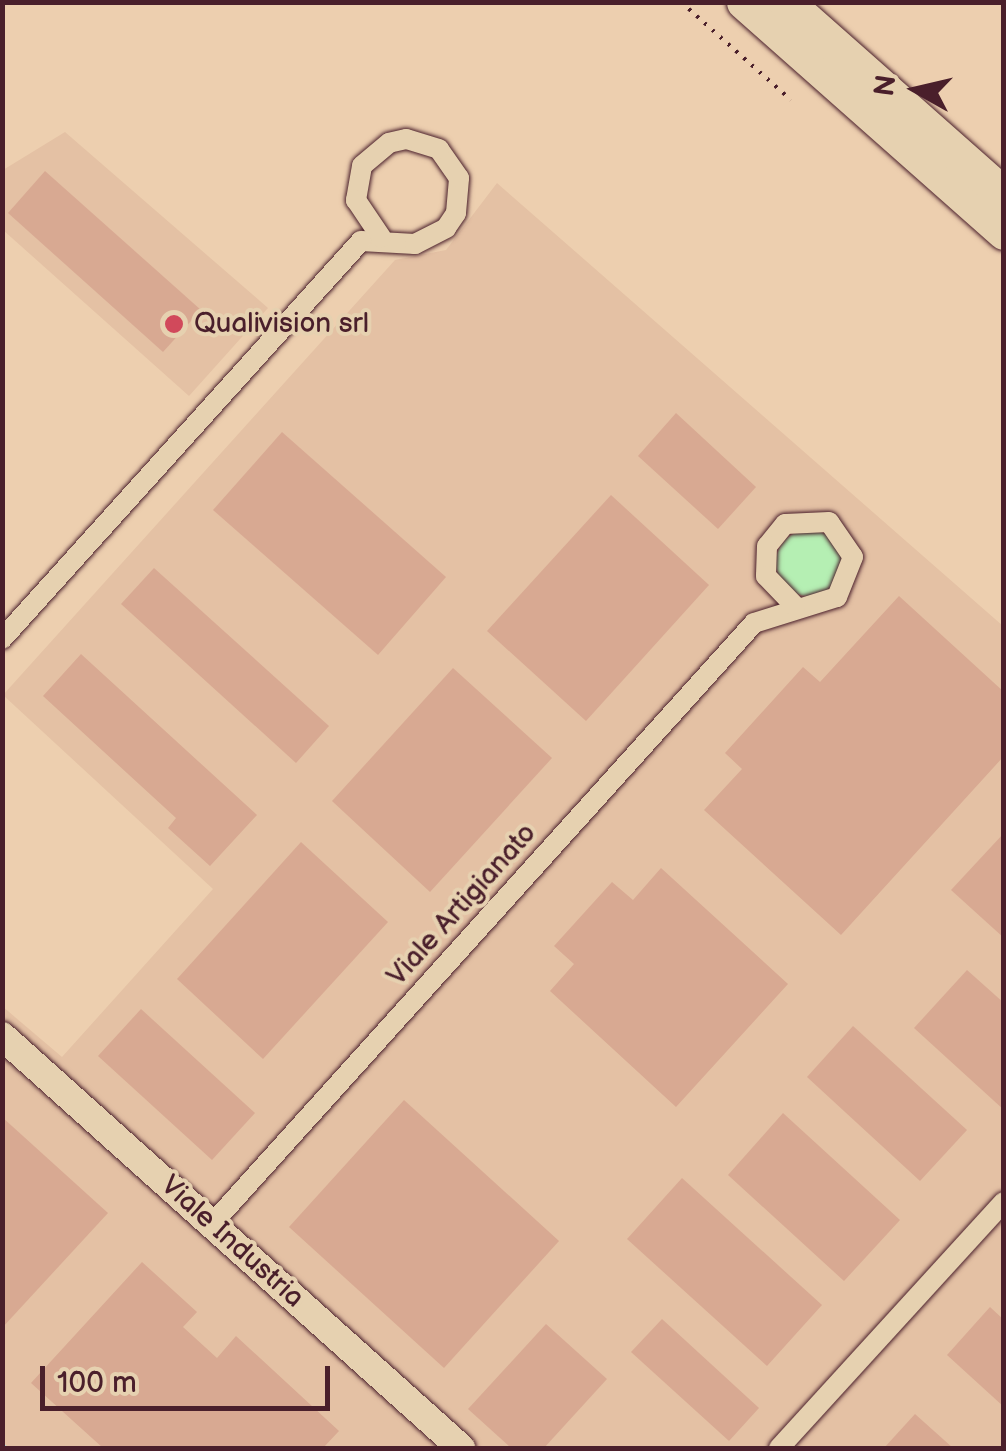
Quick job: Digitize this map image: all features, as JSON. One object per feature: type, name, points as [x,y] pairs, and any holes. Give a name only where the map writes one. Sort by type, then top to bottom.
[{"type":"highway","points":[[744,2],[1004,232]]},
{"type":"highway","points":[[786,2],[1004,195]]},
{"type":"street","points":[[406,139],[439,150],[452,162],[460,196],[446,228],[415,244],[371,239],[361,217],[356,182],[373,152],[406,139]]},
{"type":"street","points":[[2,640],[371,239]]},
{"type":"street","points":[[814,518],[841,531],[853,558],[847,586],[824,605],[795,606],[754,622],[766,576],[766,546],[786,524],[814,518]]},
{"type":"street","points":[[766,576],[795,606]]},
{"type":"street","name":"Viale Artigianato","points":[[212,1224],[754,622]]},
{"type":"street","name":"Viale Industria","points":[[2,1036],[461,1448]]},
{"type":"street","points":[[779,1448],[1004,1202]]},
{"type":"path","points":[[680,2],[790,100]]},
{"type":"shaded area","points":[[65,132],[268,308],[189,396],[3,230],[3,170]]},
{"type":"shaded area","points":[[497,183],[1003,626],[1003,1448],[3,1448],[2,1006],[62,1057],[213,889],[3,695],[395,260],[446,250]]},
{"type":"green space","points":[[809,530],[832,540],[842,563],[832,586],[809,596],[786,586],[776,563],[786,540]]},
{"type":"building","points":[[45,171],[201,310],[163,352],[8,213]]},
{"type":"building","points":[[676,413],[756,487],[718,529],[638,456]]},
{"type":"building","points":[[282,432],[446,577],[378,655],[213,510]]},
{"type":"building","points":[[611,495],[709,585],[586,721],[487,631]]},
{"type":"building","points":[[154,568],[329,726],[296,763],[121,604]]},
{"type":"building","points":[[899,596],[1004,692],[1004,756],[841,935],[704,810],[742,769],[725,753],[803,667],[820,682]]},
{"type":"building","points":[[81,654],[257,815],[210,866],[168,828],[176,818],[43,696]]},
{"type":"building","points":[[453,668],[552,758],[430,892],[332,801]]},
{"type":"building","points":[[1004,833],[1004,938],[951,890]]},
{"type":"building","points":[[301,842],[388,922],[263,1059],[177,979]]},
{"type":"building","points":[[661,868],[788,984],[676,1107],[550,991],[574,964],[554,946],[612,882],[633,900]]},
{"type":"building","points":[[967,970],[1004,1003],[1004,1110],[914,1028]]},
{"type":"building","points":[[141,1009],[255,1113],[212,1160],[98,1056]]},
{"type":"building","points":[[853,1026],[967,1130],[920,1181],[807,1077]]},
{"type":"building","points":[[404,1100],[559,1241],[444,1368],[289,1227]]},
{"type":"building","points":[[783,1113],[900,1220],[844,1281],[728,1175]]},
{"type":"building","points":[[2,1117],[108,1213],[2,1328]]},
{"type":"building","points":[[682,1178],[822,1305],[767,1366],[627,1239]]},
{"type":"building","points":[[142,1262],[197,1312],[183,1327],[217,1358],[236,1336],[339,1431],[323,1448],[103,1448],[31,1383]]},
{"type":"building","points":[[990,1307],[1004,1320],[1004,1407],[947,1355]]},
{"type":"building","points":[[662,1319],[759,1408],[729,1441],[631,1352]]},
{"type":"building","points":[[546,1324],[607,1379],[544,1448],[511,1448],[468,1409]]},
{"type":"building","points":[[915,1414],[953,1448],[884,1448]]},
{"type":"place","name":"Qualivision srl","points":[[174,324]]}]
